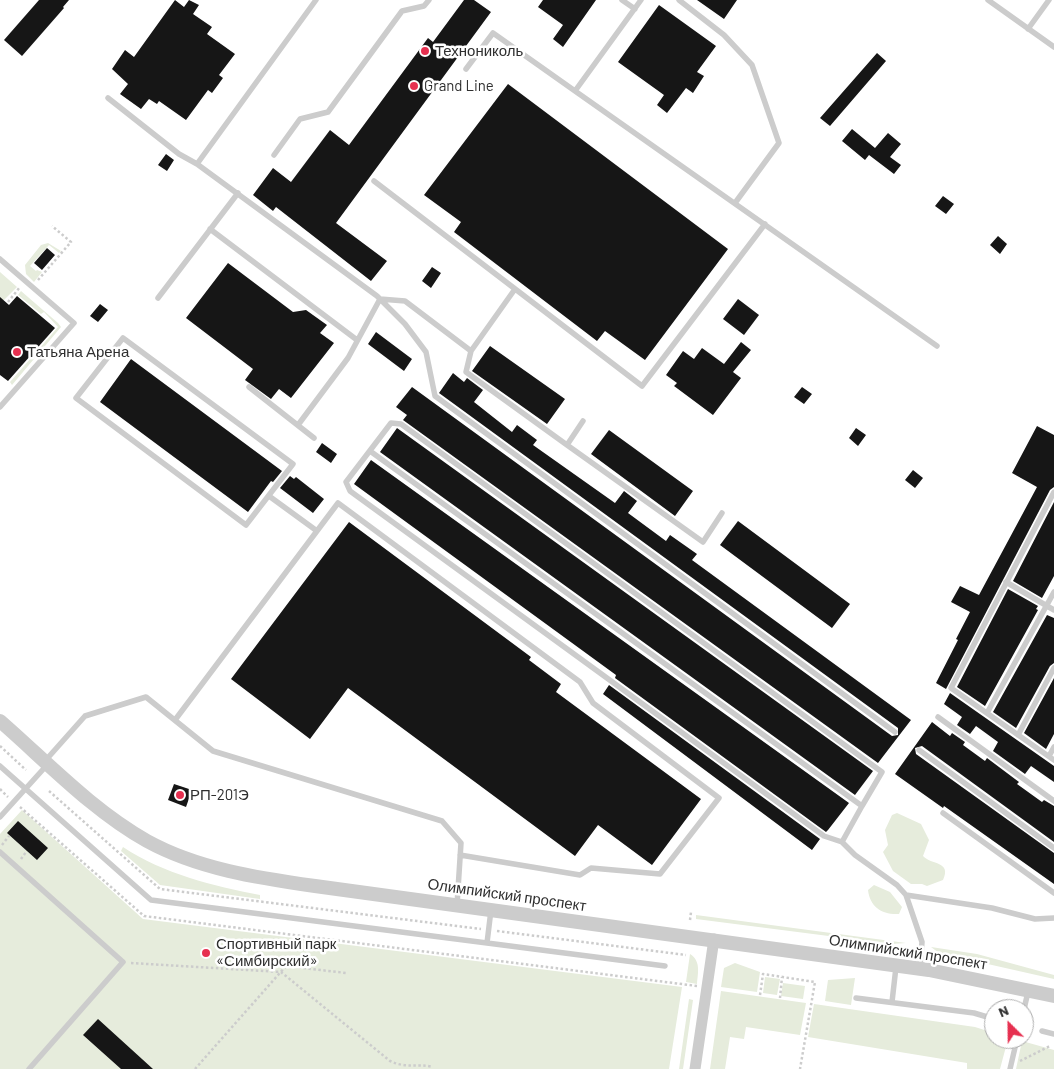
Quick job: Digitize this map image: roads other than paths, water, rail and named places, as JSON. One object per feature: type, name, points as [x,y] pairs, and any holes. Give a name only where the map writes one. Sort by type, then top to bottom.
[{"type":"street","name":"Олимпийский проспект","points":[[0,721],[122,826],[175,854],[258,878],[920,968],[1054,996]]},
{"type":"street","points":[[695,1069],[714,939]]},
{"type":"lane","points":[[197,164],[316,0]]},
{"type":"lane","points":[[274,154],[300,119],[328,112],[402,11],[424,6],[428,0]]},
{"type":"lane","points":[[622,0],[634,9]]},
{"type":"lane","points":[[575,91],[641,0]]},
{"type":"lane","points":[[679,0],[724,35],[752,65],[779,143],[735,203]]},
{"type":"lane","points":[[988,0],[1054,47]]},
{"type":"lane","points":[[1028,30],[1048,0]]},
{"type":"lane","points":[[466,69],[493,33],[937,346]]},
{"type":"lane","points":[[108,98],[178,154],[197,164],[238,193],[380,299],[405,324],[426,352],[435,396],[895,732]]},
{"type":"lane","points":[[374,181],[642,386],[765,224]]},
{"type":"lane","points":[[158,298],[238,193]]},
{"type":"lane","points":[[210,229],[357,340]]},
{"type":"lane","points":[[0,259],[74,323],[0,407]]},
{"type":"lane","points":[[516,289],[470,351],[466,372],[703,542],[722,514]]},
{"type":"lane","points":[[298,425],[348,358],[380,299]]},
{"type":"lane","points":[[380,299],[405,302],[470,351]]},
{"type":"lane","points":[[122,338],[293,464],[269,496],[246,525],[76,398],[122,338]]},
{"type":"lane","points":[[249,387],[314,438]]},
{"type":"lane","points":[[567,445],[583,421]]},
{"type":"lane","points":[[842,842],[882,772],[401,424],[391,423],[346,482],[350,491],[824,836],[842,842],[855,856],[896,885],[906,895],[922,942],[920,968]]},
{"type":"lane","points":[[370,451],[862,806]]},
{"type":"lane","points":[[1054,492],[951,688],[1051,758],[1054,747]]},
{"type":"lane","points":[[269,496],[317,531]]},
{"type":"lane","points":[[175,720],[338,503],[580,682],[592,702],[719,798],[660,874],[591,868],[580,875],[460,854]]},
{"type":"lane","points":[[1006,582],[1054,610]]},
{"type":"lane","points":[[987,713],[1054,592]]},
{"type":"lane","points":[[1018,735],[1054,668]]},
{"type":"lane","points":[[0,817],[26,789],[85,716],[146,697],[213,751],[442,821],[461,843],[457,905]]},
{"type":"lane","points":[[938,717],[1054,802]]},
{"type":"lane","points":[[919,750],[1054,848]]},
{"type":"lane","points":[[0,766],[151,900],[665,966]]},
{"type":"lane","points":[[943,813],[1054,893]]},
{"type":"lane","points":[[0,852],[123,962],[29,1069]]},
{"type":"lane","points":[[906,895],[992,908],[1035,919],[1054,918]]},
{"type":"lane","points":[[486,943],[491,910]]},
{"type":"lane","points":[[892,1002],[897,965]]},
{"type":"lane","points":[[1027,999],[1029,990]]},
{"type":"lane","points":[[856,998],[984,1016]]},
{"type":"lane","points":[[1042,1031],[1054,1034]]},
{"type":"lane","points":[[1010,1067],[1014,1049]]},
{"type":"place","name":"Технониколь","points":[[425,51]]},
{"type":"place","name":"Grand Line","points":[[414,86]]},
{"type":"place","name":"Татьяна Арена","points":[[17,352]]},
{"type":"place","name":"РП-201Э","points":[[180,795]]},
{"type":"place","name":"Спортивный парк «Симбирский»","points":[[206,953]]}]
